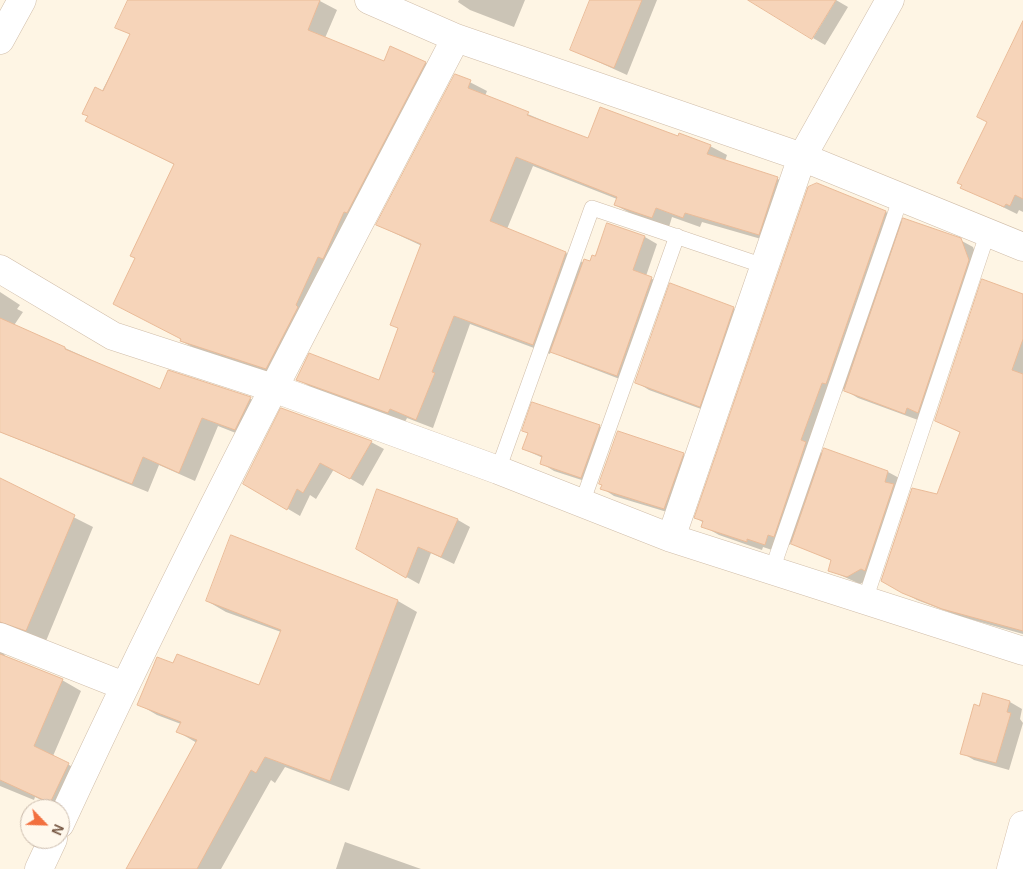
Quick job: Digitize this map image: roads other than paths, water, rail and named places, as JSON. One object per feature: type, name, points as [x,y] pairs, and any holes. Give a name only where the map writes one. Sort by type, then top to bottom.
[{"type":"street","points":[[0,40],[22,0]]},
{"type":"street","points":[[369,0],[456,38],[802,157],[1023,247]]},
{"type":"street","points":[[672,538],[802,157],[890,0]]},
{"type":"street","points":[[70,802],[124,686],[274,388],[456,38]]},
{"type":"street","points":[[0,269],[113,336],[274,388],[498,470],[672,538],[1023,651]]},
{"type":"street","points":[[0,636],[124,686]]},
{"type":"street","points":[[1011,869],[1023,825]]},
{"type":"street","points":[[39,869],[48,849]]},
{"type":"lane","points":[[772,570],[901,197]]},
{"type":"lane","points":[[498,470],[592,208],[764,266]]},
{"type":"lane","points":[[865,600],[988,232]]},
{"type":"lane","points":[[582,503],[677,236]]}]
